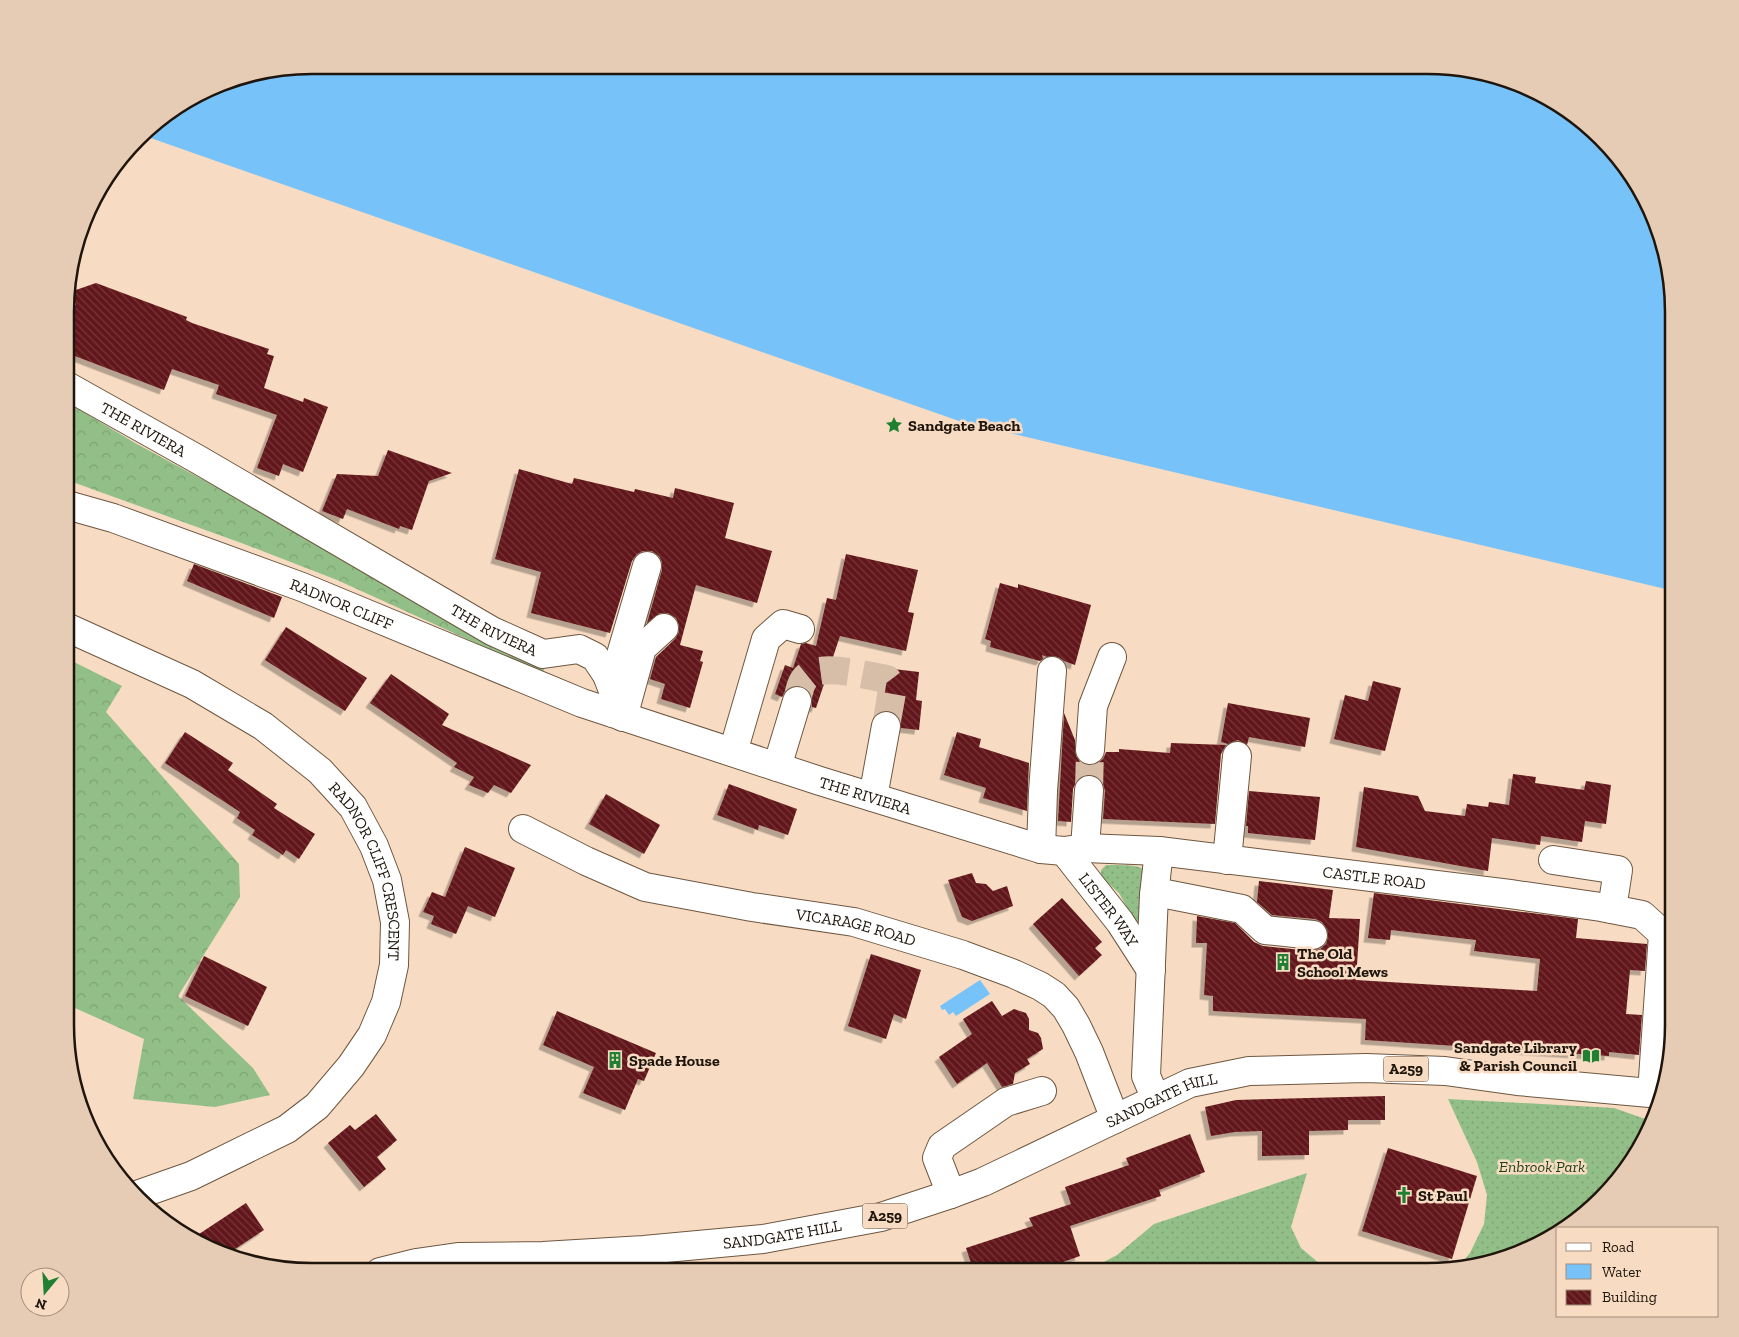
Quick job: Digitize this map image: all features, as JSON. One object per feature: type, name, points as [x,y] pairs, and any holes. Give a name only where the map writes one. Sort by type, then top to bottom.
[{"type":"main road","name":"THE RIVIERA","points":[[74,390],[199,460],[492,631],[543,654],[579,649],[595,657],[607,675],[615,696],[618,715],[873,798],[1063,849]]},
{"type":"main road","name":"RADNOR CLIFF","points":[[74,507],[113,518],[302,586],[582,703],[618,715]]},
{"type":"main road","points":[[607,675],[620,658],[646,566]]},
{"type":"main road","points":[[733,752],[766,639],[783,624],[800,629]]},
{"type":"main road","points":[[618,715],[642,648],[664,628]]},
{"type":"main road","name":"RADNOR CLIFF CRESCENT","points":[[74,630],[192,684],[263,726],[320,771],[353,807],[374,846],[387,880],[394,922],[394,965],[386,1002],[372,1035],[351,1066],[317,1106],[287,1129],[191,1176],[142,1193]]},
{"type":"main road","points":[[1090,750],[1094,703],[1112,657]]},
{"type":"main road","points":[[1052,671],[1043,791],[1063,849]]},
{"type":"main road","points":[[776,767],[797,702]]},
{"type":"main road","points":[[873,798],[886,726]]},
{"type":"main road","points":[[1227,860],[1236,756]]},
{"type":"main road","points":[[1063,849],[1088,790]]},
{"type":"main road","name":"VICARAGE ROAD","points":[[523,829],[645,887],[752,907],[854,922],[963,955],[1040,986],[1060,1002],[1076,1025],[1089,1052],[1115,1119]]},
{"type":"main road","name":"CASTLE ROAD","points":[[1063,849],[1159,851],[1501,892],[1612,909],[1642,916],[1665,935]]},
{"type":"main road","name":"LISTER WAY","points":[[1063,849],[1120,922],[1151,970]]},
{"type":"main road","name":"LISTER WAY","points":[[1156,1099],[1146,1076],[1154,895],[1159,851]]},
{"type":"main road","points":[[1553,860],[1618,870],[1612,909]]},
{"type":"main road","points":[[1154,895],[1166,894],[1242,909],[1265,930],[1313,934]]},
{"type":"main road","points":[[1658,1085],[1665,980]]},
{"type":"main road","name":"SANDGATE HILL","points":[[416,1263],[458,1258],[543,1256],[644,1250],[763,1239],[881,1217],[983,1182],[1190,1083],[1249,1071],[1366,1068],[1446,1071],[1517,1081],[1655,1093]]},
{"type":"main road","points":[[951,1194],[937,1158],[942,1146],[1006,1102],[1042,1091]]},
{"type":"green space","points":[[74,406],[135,443],[546,665],[543,672],[531,668],[337,580],[74,483]]},
{"type":"green space","points":[[74,662],[122,686],[106,712],[239,864],[240,897],[178,996],[253,1068],[270,1095],[215,1107],[133,1099],[144,1039],[74,1008]]},
{"type":"green space","points":[[1106,865],[1136,866],[1143,869],[1146,876],[1139,922],[1133,918],[1119,893],[1101,877],[1101,870]]},
{"type":"green space","name":"Enbrook Park","points":[[1448,1099],[1614,1108],[1646,1119],[1641,1131],[1616,1170],[1596,1194],[1572,1214],[1533,1239],[1504,1251],[1464,1260],[1470,1253],[1484,1224],[1487,1195],[1477,1162]]},
{"type":"green space","points":[[1307,1173],[1291,1227],[1301,1248],[1319,1263],[1102,1263],[1117,1255],[1154,1224]]},
{"type":"water","points":[[296,74],[1443,74],[1474,78],[1504,86],[1533,98],[1560,114],[1596,143],[1625,179],[1641,206],[1653,235],[1661,265],[1665,296],[1665,589],[959,421],[149,138],[179,114],[206,98],[235,86],[265,78]]},
{"type":"water","points":[[980,980],[990,994],[956,1016],[953,1012],[949,1015],[945,1009],[942,1010],[940,1006]]},
{"type":"building","points":[[96,283],[187,317],[186,320],[192,323],[269,349],[267,354],[274,356],[264,388],[303,402],[304,398],[328,407],[303,472],[283,464],[279,476],[257,468],[277,415],[216,394],[219,385],[172,369],[164,390],[74,356],[75,290]]},
{"type":"building","points":[[388,450],[452,473],[429,481],[412,530],[400,526],[399,529],[347,509],[343,519],[322,511],[337,474],[378,476]]},
{"type":"building","points":[[519,469],[572,484],[574,478],[634,492],[635,489],[673,498],[675,488],[734,503],[725,538],[772,551],[757,603],[696,585],[680,645],[703,651],[700,661],[703,662],[690,708],[661,699],[665,684],[650,679],[656,657],[675,639],[679,632],[676,618],[668,613],[660,613],[647,623],[662,570],[662,562],[659,556],[652,551],[643,551],[637,554],[632,561],[610,633],[531,613],[541,572],[495,559]]},
{"type":"building","points":[[846,554],[918,570],[908,612],[914,613],[906,651],[840,636],[816,708],[812,707],[812,698],[809,691],[802,686],[793,686],[786,690],[782,697],[775,694],[785,665],[793,668],[801,644],[806,643],[816,646],[827,598],[836,600]]},
{"type":"building","points":[[194,564],[282,597],[274,618],[187,581]]},
{"type":"building","points":[[1000,583],[1018,588],[1018,584],[1091,605],[1075,665],[1054,656],[1047,657],[1042,655],[1043,659],[1040,661],[990,647],[991,641],[985,639]]},
{"type":"building","points":[[286,627],[367,678],[345,711],[265,660]]},
{"type":"building","points":[[885,668],[919,672],[916,700],[922,701],[919,730],[901,728],[900,720],[896,714],[889,711],[879,712]]},
{"type":"building","points":[[391,674],[449,714],[442,725],[531,765],[511,793],[494,785],[488,793],[469,785],[474,777],[454,767],[457,763],[370,703]]},
{"type":"building","points":[[1373,681],[1401,688],[1385,751],[1334,739],[1345,695],[1368,701]]},
{"type":"building","points":[[1228,703],[1310,718],[1305,747],[1249,737],[1247,745],[1238,740],[1228,744],[1221,742]]},
{"type":"building","points":[[1064,713],[1075,740],[1076,756],[1081,763],[1088,765],[1097,764],[1103,759],[1106,752],[1119,752],[1119,749],[1170,753],[1171,743],[1226,745],[1221,754],[1215,824],[1103,819],[1105,791],[1103,784],[1098,777],[1090,774],[1082,776],[1076,782],[1073,789],[1071,822],[1058,821]]},
{"type":"building","points":[[185,732],[233,763],[228,770],[277,804],[274,808],[315,834],[299,859],[286,850],[283,855],[252,835],[255,830],[237,818],[240,812],[165,763]]},
{"type":"building","points":[[957,732],[981,739],[979,747],[1029,763],[1027,811],[983,798],[986,788],[944,775]]},
{"type":"building","points":[[1513,774],[1536,777],[1535,783],[1584,790],[1586,781],[1611,785],[1606,824],[1585,821],[1582,842],[1541,836],[1540,845],[1492,838],[1488,871],[1356,847],[1364,787],[1418,796],[1425,811],[1465,816],[1467,804],[1488,807],[1489,802],[1509,805]]},
{"type":"building","points":[[729,784],[797,809],[788,835],[759,825],[758,830],[717,815]]},
{"type":"building","points":[[1249,791],[1320,797],[1315,840],[1248,833],[1248,826],[1246,826]]},
{"type":"building","points":[[606,794],[660,825],[644,854],[589,824]]},
{"type":"building","points":[[465,847],[515,868],[495,917],[468,906],[456,934],[431,924],[434,916],[423,912],[432,892],[445,897]]},
{"type":"building","points":[[972,873],[976,883],[986,884],[993,891],[1007,886],[1013,906],[972,921],[962,917],[948,880]]},
{"type":"building","points":[[1259,881],[1333,890],[1329,918],[1360,919],[1356,980],[1537,991],[1540,959],[1474,951],[1476,940],[1391,930],[1390,940],[1368,938],[1374,893],[1578,919],[1576,938],[1647,944],[1645,971],[1630,970],[1626,1014],[1642,1015],[1639,1055],[1609,1052],[1609,1056],[1365,1040],[1366,1019],[1213,1011],[1213,996],[1204,995],[1207,943],[1196,943],[1197,916],[1235,923],[1254,942],[1263,946],[1312,951],[1320,949],[1326,944],[1328,937],[1327,929],[1322,922],[1315,919],[1272,915],[1257,902]]},
{"type":"building","points":[[1062,898],[1102,942],[1095,948],[1102,955],[1079,976],[1033,924]]},
{"type":"building","points":[[871,954],[921,970],[906,1019],[894,1014],[886,1039],[848,1026]]},
{"type":"building","points":[[204,956],[267,987],[248,1026],[185,996]]},
{"type":"building","points":[[992,1001],[1002,1016],[1014,1009],[1026,1013],[1029,1019],[1029,1030],[1038,1033],[1043,1049],[1027,1059],[1030,1064],[1015,1073],[1013,1084],[1002,1087],[987,1063],[957,1084],[939,1057],[972,1034],[963,1019]]},
{"type":"building","name":"Spade House","points":[[557,1011],[656,1053],[644,1081],[638,1079],[625,1110],[583,1093],[594,1067],[543,1045]]},
{"type":"building","points":[[1385,1096],[1385,1120],[1348,1120],[1348,1130],[1309,1131],[1309,1155],[1262,1156],[1262,1131],[1235,1132],[1211,1136],[1205,1107],[1236,1100]]},
{"type":"building","points":[[376,1114],[397,1140],[377,1157],[386,1169],[364,1187],[328,1143],[350,1125],[355,1130]]},
{"type":"building","points":[[1190,1134],[1205,1172],[1159,1190],[1161,1196],[1070,1226],[1080,1256],[1060,1263],[971,1263],[966,1248],[1033,1226],[1029,1218],[1071,1204],[1065,1187],[1129,1165],[1126,1158]]},
{"type":"building","name":"St Paul","points":[[1388,1148],[1477,1176],[1452,1259],[1362,1231]]},
{"type":"building","points":[[246,1203],[264,1230],[233,1250],[198,1234]]},
{"type":"tunnel","points":[[797,701],[803,681],[814,672],[846,671],[887,679],[893,687],[886,726]]},
{"type":"tunnel","points":[[1089,790],[1090,750]]},
{"type":"place","name":"Sandgate Beach","points":[[894,425]]},
{"type":"place","name":"The Old School Mews","points":[[1283,962]]},
{"type":"place","name":"Sandgate Library & Parish Council","points":[[1591,1056]]},
{"type":"place","name":"Spade House","points":[[615,1060]]},
{"type":"place","name":"St Paul","points":[[1404,1195]]}]
